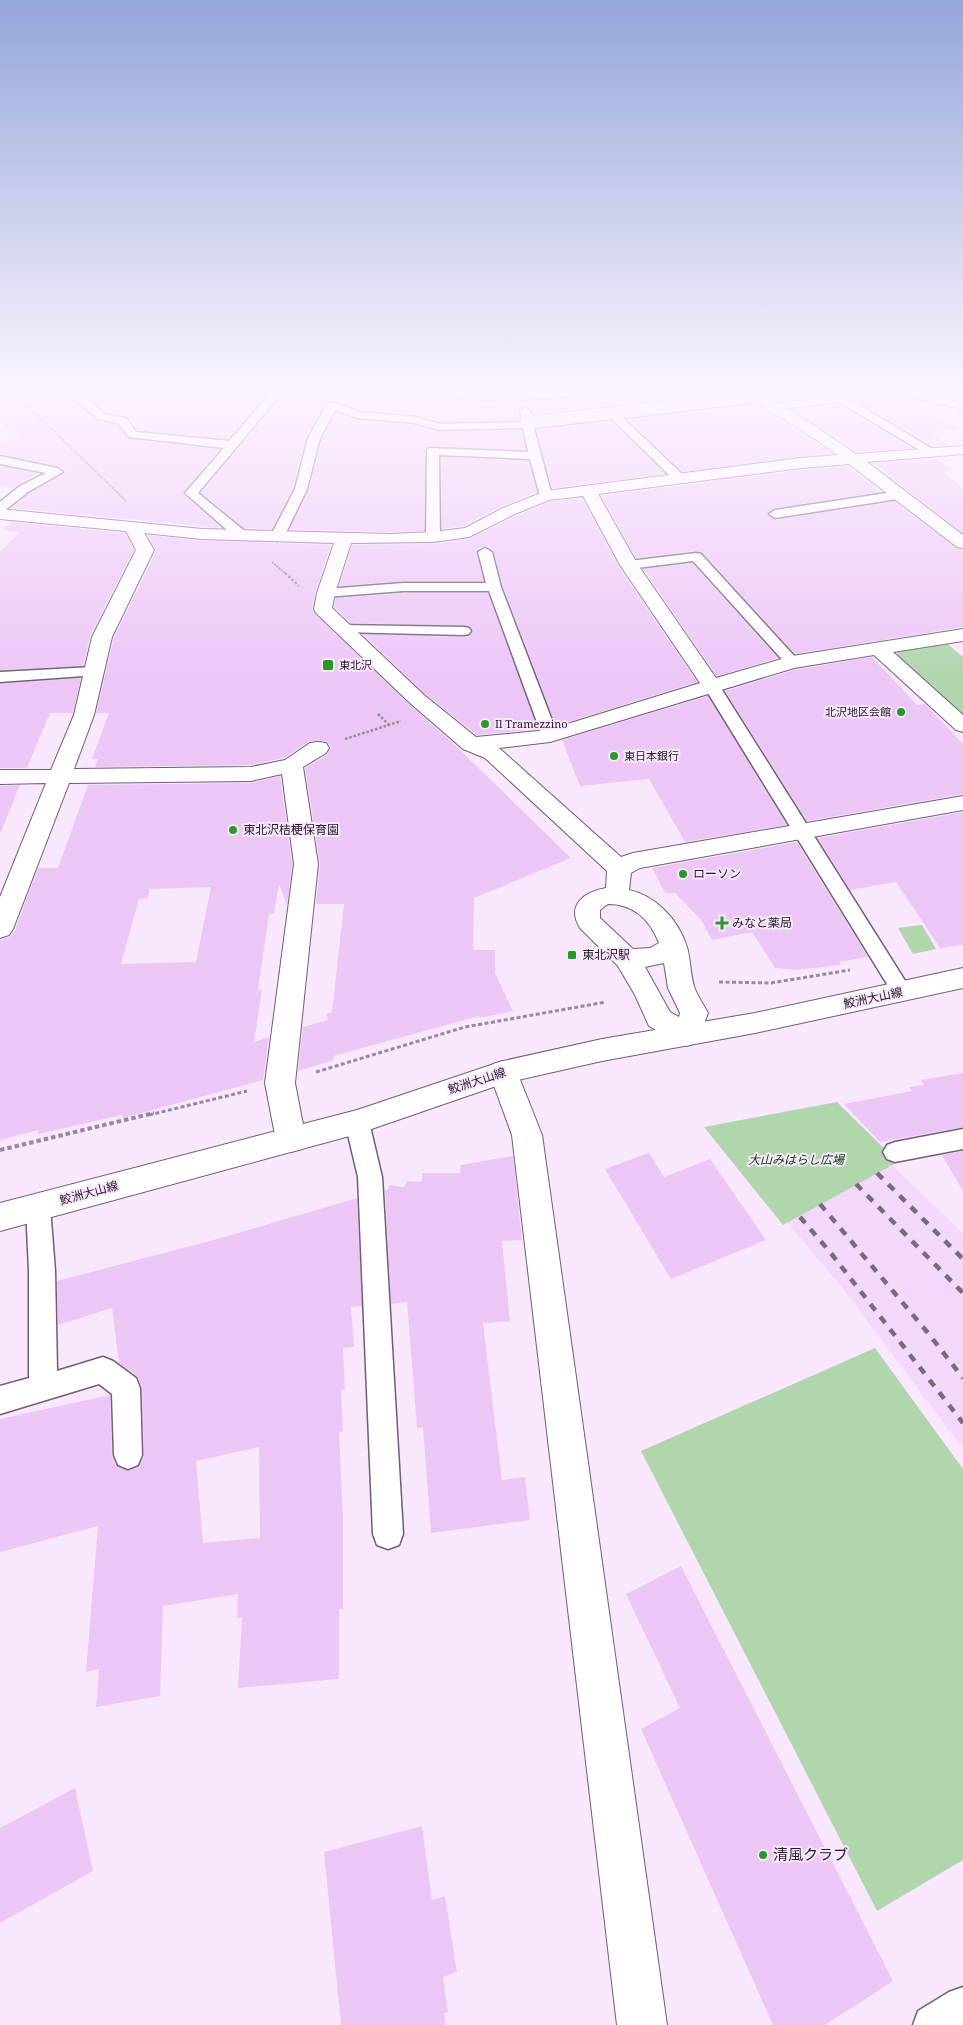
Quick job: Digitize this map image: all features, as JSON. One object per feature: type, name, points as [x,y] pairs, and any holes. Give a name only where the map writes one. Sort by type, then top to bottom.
[{"type":"street","points":[[0,514],[155,529],[277,537],[433,537],[469,532],[509,511],[546,496],[611,488]]},
{"type":"street","points":[[891,488],[963,543]]},
{"type":"street","points":[[588,490],[629,565],[711,685]]},
{"type":"street","points":[[0,929],[84,715],[102,636],[145,550],[132,527]]},
{"type":"street","points":[[344,538],[325,601],[344,629],[430,710],[470,744],[493,753],[619,870],[618,896]]},
{"type":"street","points":[[470,744],[550,736],[711,685],[792,662],[880,650],[963,635]]},
{"type":"street","points":[[880,650],[963,726]]},
{"type":"street","points":[[0,777],[251,774],[292,765],[318,748]]},
{"type":"street","points":[[291,1140],[280,1083],[306,864],[292,765]]},
{"type":"street","points":[[619,870],[633,861],[963,803]]},
{"type":"street","points":[[605,896],[618,896],[628,897],[644,905],[666,928],[674,948],[681,988],[694,1013],[687,1035],[659,1019],[648,994],[626,959],[602,937],[586,916],[590,903],[605,896]]},
{"type":"street","points":[[626,959],[654,957],[674,948]]},
{"type":"street","name":"鮫洲大山線","points":[[0,1217],[357,1122],[503,1072],[602,1050],[687,1035],[963,978]]},
{"type":"street","points":[[503,1072],[527,1135],[642,2025]]},
{"type":"lane","points":[[0,508],[27,488]]},
{"type":"lane","points":[[196,488],[191,493],[241,535]]},
{"type":"lane","points":[[277,537],[300,488]]},
{"type":"lane","points":[[433,488],[433,537]]},
{"type":"lane","points":[[543,488],[546,496]]},
{"type":"lane","points":[[775,514],[900,495]]},
{"type":"lane","points":[[485,552],[494,587],[550,736]]},
{"type":"lane","points":[[629,565],[696,557],[792,662]]},
{"type":"lane","points":[[325,601],[403,587],[494,587]]},
{"type":"lane","points":[[344,629],[464,631]]},
{"type":"lane","points":[[0,677],[93,672]]},
{"type":"lane","points":[[711,685],[886,963],[902,992]]},
{"type":"lane","points":[[357,1122],[370,1177],[388,1534]]},
{"type":"lane","points":[[895,1152],[963,1138]]},
{"type":"lane","points":[[38,1207],[42,1271],[43,1388]]},
{"type":"lane","points":[[0,1400],[103,1370],[126,1388],[128,1455]]},
{"type":"lane","points":[[932,2025],[963,2006]]},
{"type":"path","points":[[112,488],[155,529]]},
{"type":"path","points":[[241,535],[325,601]]},
{"type":"path","points":[[318,748],[430,710]]},
{"type":"path","points":[[378,714],[389,725]]},
{"type":"path","points":[[719,982],[771,983],[886,963]]},
{"type":"path","points":[[0,1150],[280,1083],[465,1027],[606,1002]]},
{"type":"shaded area","points":[[892,1165],[963,1234],[963,1449],[841,1286],[787,1222]]},
{"type":"green space","points":[[944,641],[963,657],[963,717],[897,656],[898,651]]},
{"type":"green space","points":[[922,925],[936,949],[913,954],[898,928]]},
{"type":"green space","name":"大山みはらし広場","points":[[837,1102],[898,1162],[783,1225],[704,1127]]},
{"type":"green space","points":[[875,1348],[963,1469],[963,1860],[877,1911],[641,1451]]},
{"type":"building","points":[[39,488],[188,488],[183,493],[221,528],[11,508]]},
{"type":"building","points":[[206,488],[293,488],[272,529],[244,528],[201,493]]},
{"type":"building","points":[[425,488],[424,531],[290,529],[309,489]]},
{"type":"building","points":[[441,488],[536,488],[537,492],[502,506],[464,526],[442,529]]},
{"type":"building","points":[[666,488],[876,488],[882,492],[775,508],[767,515],[775,520],[895,501],[956,548],[963,550],[963,627],[795,654],[702,553],[696,551],[636,558],[601,496]]},
{"type":"building","points":[[904,488],[962,488],[963,533]]},
{"type":"building","points":[[582,498],[618,566],[697,682],[556,726],[503,586],[493,550],[484,546],[476,551],[484,581],[403,581],[339,586],[352,545],[433,544],[469,539],[549,502]]},
{"type":"building","points":[[11,522],[125,533],[134,550],[90,636],[83,666],[0,670],[0,552],[20,532],[2,530]]},
{"type":"building","points":[[148,535],[202,541],[331,545],[315,593],[312,609],[315,614],[457,747],[571,858],[474,898],[473,950],[495,950],[495,973],[513,1011],[480,1018],[479,1016],[333,1056],[334,1060],[298,1071],[303,1027],[328,1020],[326,1014],[332,1012],[344,904],[316,904],[320,864],[305,768],[327,755],[331,747],[326,741],[310,741],[284,758],[251,765],[95,767],[98,759],[92,759],[109,713],[96,713],[114,638],[156,551]]},
{"type":"building","points":[[692,563],[778,658],[717,676],[643,569]]},
{"type":"building","points":[[403,593],[488,593],[538,729],[477,735],[425,694],[363,634],[464,637],[469,636],[473,632],[469,626],[351,623],[334,607],[336,598]]},
{"type":"building","points":[[872,657],[917,705],[925,704],[963,744],[963,794],[807,821],[725,691],[794,670]]},
{"type":"building","points":[[81,678],[73,713],[50,713],[27,768],[0,768],[0,684]]},
{"type":"building","points":[[708,696],[787,825],[685,842],[649,779],[580,786],[562,740]]},
{"type":"building","points":[[280,776],[292,864],[287,905],[279,884],[274,914],[269,914],[258,990],[262,990],[254,1042],[269,1037],[263,1080],[123,1118],[122,1115],[38,1134],[38,1130],[0,1140],[0,940],[10,937],[15,930],[38,868],[58,868],[88,785],[251,783]],"holes":[[[211,887],[196,962],[121,964],[139,899],[147,899],[150,889]]]},
{"type":"building","points":[[20,785],[1,832],[0,832],[0,786]]},
{"type":"building","points":[[963,812],[963,945],[940,948],[896,882],[850,890],[818,838]]},
{"type":"building","points":[[797,842],[868,957],[839,962],[841,965],[795,970],[775,968],[752,932],[712,940],[701,920],[675,893],[665,893],[652,868]]},
{"type":"building","points":[[963,1073],[963,1127],[880,1142],[844,1104],[912,1091],[909,1087],[924,1085],[921,1080]]},
{"type":"building","points":[[963,1151],[963,1191],[942,1155]]},
{"type":"building","points":[[649,1153],[664,1177],[710,1159],[766,1240],[671,1279],[605,1169]]},
{"type":"building","points":[[513,1156],[522,1240],[502,1241],[510,1321],[483,1323],[502,1480],[525,1477],[530,1520],[431,1533],[423,1427],[417,1428],[407,1302],[391,1304],[385,1190],[388,1190],[389,1185],[404,1187],[407,1181],[422,1182],[422,1173],[460,1173],[461,1165]]},
{"type":"building","points":[[357,1198],[362,1306],[351,1307],[354,1347],[343,1348],[345,1389],[341,1390],[343,1431],[339,1432],[343,1518],[343,1609],[339,1609],[339,1679],[238,1688],[242,1618],[237,1618],[238,1594],[163,1606],[160,1696],[96,1707],[99,1669],[86,1672],[98,1526],[0,1552],[0,1419],[110,1395],[112,1455],[116,1466],[129,1471],[139,1467],[144,1456],[142,1387],[137,1376],[119,1363],[112,1308],[58,1325],[57,1281],[221,1238]],"holes":[[[259,1447],[260,1538],[203,1543],[196,1461]]]},
{"type":"building","name":"清風クラブ","points":[[681,1566],[893,1981],[825,2025],[773,2025],[641,1729],[680,1708],[626,1594]]},
{"type":"building","points":[[75,1788],[93,1871],[0,1923],[0,1828]]},
{"type":"building","points":[[422,1826],[432,1900],[445,1896],[457,1972],[443,1977],[448,2012],[444,2014],[446,2025],[341,2025],[324,1852]]},
{"type":"railway","points":[[877,1173],[963,1259]]},
{"type":"railway","points":[[856,1184],[963,1293]]},
{"type":"railway","points":[[820,1204],[928,1333],[963,1378]]},
{"type":"railway","points":[[800,1217],[830,1252],[963,1423]]},
{"type":"place","name":"東北沢","points":[[328,665]]},
{"type":"place","name":"北沢地区会館","points":[[901,712]]},
{"type":"place","name":"Il Tramezzino","points":[[485,724]]},
{"type":"place","name":"東日本銀行","points":[[614,756]]},
{"type":"place","name":"東北沢桔梗保育園","points":[[233,830]]},
{"type":"place","name":"ローソン","points":[[683,874]]},
{"type":"place","name":"みなと薬局","points":[[722,923]]},
{"type":"place","name":"東北沢駅","points":[[572,955]]},
{"type":"place","name":"清風クラブ","points":[[763,1855]]}]
